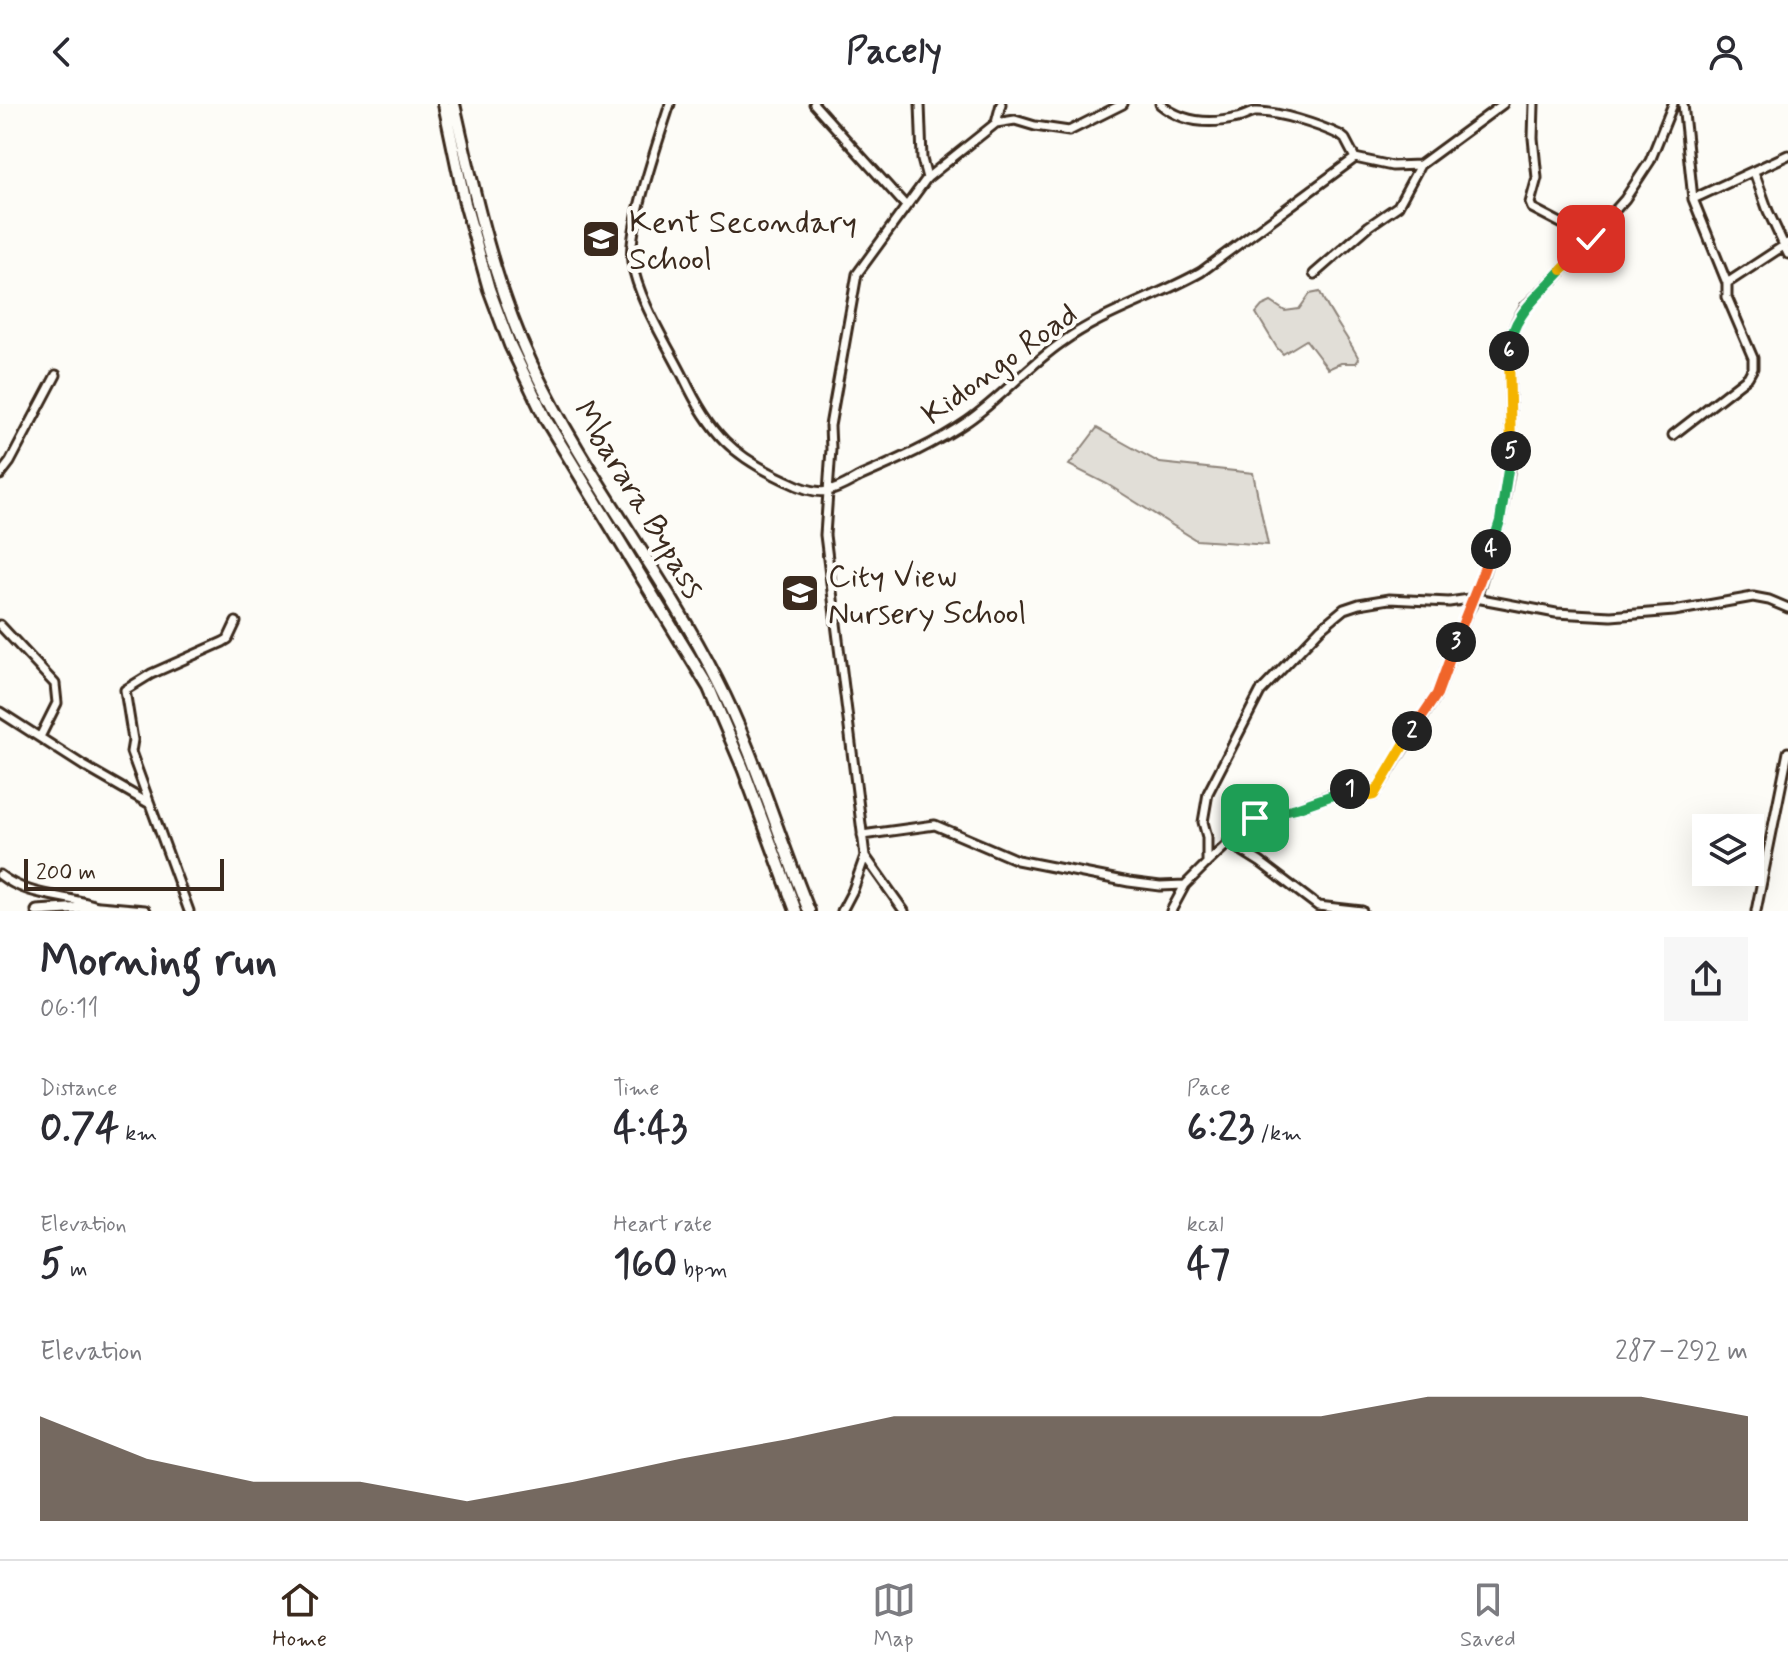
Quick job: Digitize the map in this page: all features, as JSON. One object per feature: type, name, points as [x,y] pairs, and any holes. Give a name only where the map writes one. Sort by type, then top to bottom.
[{"type":"highway","name":"Mbarara Bypass","points":[[444,104],[465,203],[489,289],[510,345],[554,433],[709,688],[743,768],[796,911]]},
{"type":"highway","name":"Mbarara Bypass","points":[[454,104],[477,208],[495,271],[532,365],[591,475],[717,679],[743,735],[809,911]]},
{"type":"main road","points":[[37,911],[99,907],[145,911]]},
{"type":"street","points":[[670,104],[634,233],[632,259],[636,277],[686,384],[722,440],[734,452],[778,477],[804,489],[827,492]]},
{"type":"street","points":[[814,104],[906,206]]},
{"type":"street","points":[[920,104],[922,159],[927,178]]},
{"type":"street","points":[[996,123],[1001,104]]},
{"type":"street","points":[[842,911],[858,879],[865,856],[825,535],[830,426],[857,274],[927,178],[996,123],[1015,120],[1069,131],[1123,104]]},
{"type":"street","points":[[1160,104],[1180,118],[1194,121],[1222,121],[1252,108],[1335,132],[1345,139],[1355,158],[1392,166],[1420,165]]},
{"type":"street","points":[[1314,274],[1369,226],[1398,206],[1420,165],[1503,104]]},
{"type":"street","points":[[1534,104],[1537,178],[1530,203],[1532,208],[1591,239]]},
{"type":"street","points":[[1171,911],[1185,885],[1250,821],[1347,789],[1374,795],[1437,694],[1467,613],[1476,598],[1500,521],[1511,462],[1509,342],[1525,307],[1625,199],[1650,161],[1673,104]]},
{"type":"street","points":[[1673,435],[1748,377],[1753,368],[1753,358],[1727,297],[1727,283],[1693,199],[1683,104]]},
{"type":"street","points":[[1693,199],[1788,155]]},
{"type":"street","name":"Kidongo Road","points":[[827,492],[913,454],[969,420],[1061,343],[1112,312],[1176,286],[1201,272],[1355,158]]},
{"type":"street","points":[[1727,283],[1787,248],[1754,172]]},
{"type":"street","points":[[0,475],[56,375]]},
{"type":"street","points":[[1207,863],[1207,837],[1203,822],[1208,793],[1260,692],[1321,628],[1344,609],[1389,599],[1449,602],[1476,598],[1556,613],[1611,616],[1674,611],[1753,597],[1788,608]]},
{"type":"street","points":[[189,911],[131,752],[133,740],[125,690],[151,674],[228,639],[236,622]]},
{"type":"street","points":[[0,625],[55,684],[57,703],[40,737]]},
{"type":"street","points":[[0,712],[150,804]]},
{"type":"street","points":[[1756,911],[1786,775],[1788,752]]},
{"type":"street","points":[[862,835],[935,825],[1017,860],[1129,882],[1185,885]]},
{"type":"street","points":[[1228,842],[1318,906],[1362,911]]},
{"type":"street","points":[[865,856],[904,911]]},
{"type":"street","points":[[0,875],[24,889],[78,899],[99,907]]},
{"type":"shaded area","points":[[1320,292],[1359,359],[1356,363],[1341,363],[1328,369],[1306,340],[1283,354],[1256,313],[1271,302],[1285,311],[1299,309],[1310,294]]},
{"type":"shaded area","points":[[1097,428],[1160,463],[1253,473],[1268,545],[1196,540],[1107,484],[1069,465]]},
{"type":"place","name":"Kent Secondary School","points":[[601,239]]},
{"type":"place","name":"City View Nursery School","points":[[800,593]]},
{"type":"route","points":[[1255,818],[1296,808],[1347,789],[1374,795],[1437,694],[1467,613],[1476,598],[1500,521],[1511,462],[1509,342],[1525,307],[1591,239]]}]
